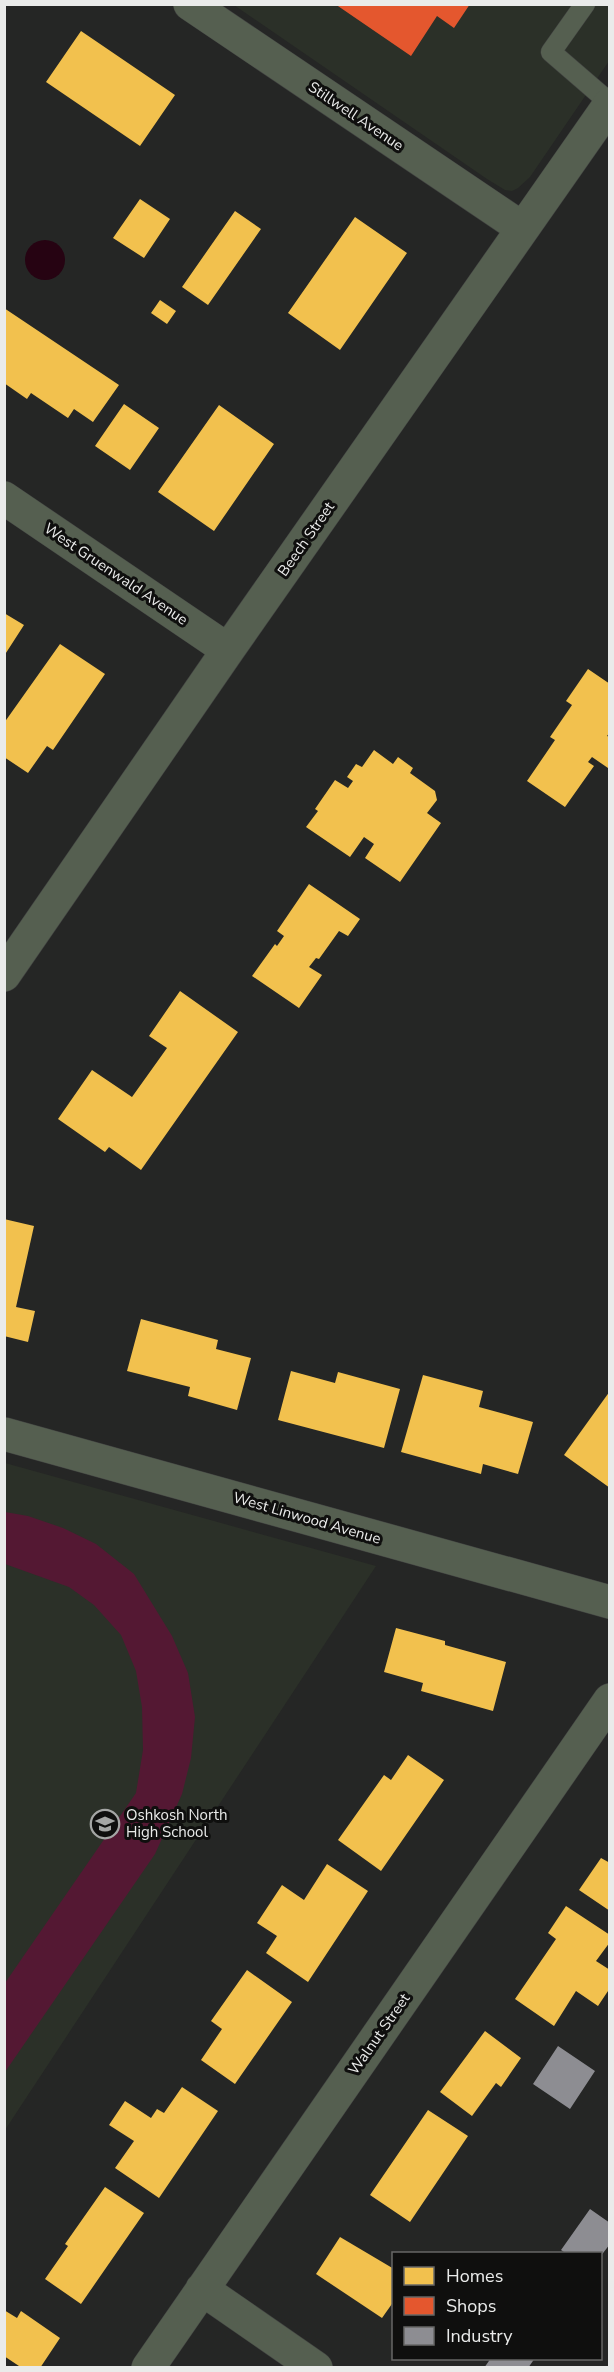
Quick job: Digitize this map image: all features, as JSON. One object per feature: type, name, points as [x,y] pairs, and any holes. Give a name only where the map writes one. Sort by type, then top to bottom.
[{"type":"street","name":"Stillwell Avenue","points":[[190,4],[522,228]]},
{"type":"street","name":"Beech Street","points":[[4,975],[609,104]]},
{"type":"street","name":"West Gruenwald Avenue","points":[[4,498],[228,650]]},
{"type":"street","name":"West Linwood Avenue","points":[[4,1434],[609,1602]]},
{"type":"street","name":"Walnut Street","points":[[148,2367],[609,1700]]},
{"type":"street","points":[[202,2289],[316,2367]]},
{"type":"lane","points":[[585,4],[551,52],[609,104]]},
{"type":"shaded area","points":[[234,5],[609,5],[609,61],[530,177],[518,188],[512,191],[505,190]]},
{"type":"shaded area","points":[[45,240],[59,246],[65,260],[59,274],[45,280],[31,274],[25,260],[31,246]]},
{"type":"shaded area","name":"Oshkosh North High School","points":[[5,1463],[376,1566],[5,2130]]},
{"type":"shaded area","points":[[5,1512],[28,1516],[63,1528],[96,1544],[134,1574],[172,1636],[188,1673],[195,1717],[191,1758],[182,1794],[155,1854],[5,2072],[5,1983],[136,1793],[143,1750],[142,1707],[136,1671],[121,1635],[94,1605],[69,1587],[5,1564]]},
{"type":"building: Homes","points":[[81,31],[175,95],[140,146],[46,82]]},
{"type":"building: Homes","points":[[140,199],[170,219],[144,258],[113,238]]},
{"type":"building: Homes","points":[[235,211],[261,229],[208,305],[182,287]]},
{"type":"building: Homes","points":[[355,217],[407,253],[340,350],[288,313]]},
{"type":"building: Homes","points":[[160,300],[176,311],[167,324],[151,313]]},
{"type":"building: Homes","points":[[4,308],[119,385],[93,422],[74,409],[68,418],[31,393],[27,399],[4,383]]},
{"type":"building: Homes","points":[[124,404],[159,428],[130,470],[95,446]]},
{"type":"building: Homes","points":[[219,405],[274,444],[214,531],[158,492]]},
{"type":"building: Homes","points":[[4,613],[24,625],[4,656]]},
{"type":"building: Homes","points":[[60,644],[105,674],[53,750],[47,746],[28,773],[4,757],[4,723]]},
{"type":"building: Homes","points":[[588,669],[610,684],[610,732],[607,736],[610,737],[610,766],[608,768],[592,757],[588,762],[594,766],[565,807],[527,781],[555,740],[550,737],[572,705],[566,701]]},
{"type":"building: Homes","points":[[374,750],[393,764],[398,757],[413,768],[410,773],[435,791],[437,800],[427,813],[441,823],[400,882],[365,858],[374,844],[364,837],[350,857],[306,827],[318,811],[315,809],[335,780],[348,788],[353,781],[347,777],[356,764],[362,767]]},
{"type":"building: Homes","points":[[309,884],[360,919],[348,936],[339,931],[319,959],[316,958],[309,967],[322,975],[299,1008],[252,976],[275,944],[277,946],[284,936],[277,931]]},
{"type":"building: Homes","points":[[180,991],[238,1032],[141,1170],[109,1147],[105,1152],[58,1119],[92,1070],[132,1097],[167,1048],[149,1036]]},
{"type":"building: Homes","points":[[4,1219],[34,1226],[16,1307],[35,1311],[28,1342],[4,1336]]},
{"type":"building: Homes","points":[[141,1319],[218,1340],[216,1349],[251,1358],[237,1410],[188,1396],[190,1387],[127,1371]]},
{"type":"building: Homes","points":[[291,1371],[335,1383],[338,1372],[400,1389],[384,1448],[278,1420]]},
{"type":"building: Homes","points":[[423,1375],[483,1391],[479,1407],[533,1422],[518,1474],[483,1464],[481,1474],[401,1452]]},
{"type":"building: Homes","points":[[610,1391],[610,1488],[564,1455]]},
{"type":"building: Homes","points":[[396,1628],[445,1641],[445,1645],[506,1662],[493,1711],[421,1691],[423,1683],[384,1672]]},
{"type":"building: Homes","points":[[408,1755],[444,1780],[381,1871],[338,1840],[384,1775],[391,1780]]},
{"type":"building: Homes","points":[[601,1858],[610,1863],[610,1911],[579,1890]]},
{"type":"building: Homes","points":[[327,1864],[368,1891],[308,1982],[266,1953],[277,1936],[257,1923],[282,1885],[304,1900]]},
{"type":"building: Homes","points":[[566,1906],[610,1935],[610,1942],[596,1961],[610,1970],[610,1988],[598,2006],[576,1991],[554,2026],[515,1999],[556,1939],[548,1933]]},
{"type":"building: Homes","points":[[247,1970],[292,2002],[235,2084],[201,2060],[222,2029],[211,2021]]},
{"type":"building: Homes","points":[[485,2031],[521,2058],[501,2087],[496,2083],[472,2116],[440,2092]]},
{"type":"building: Homes","points":[[182,2087],[218,2111],[159,2198],[115,2168],[134,2141],[109,2125],[125,2101],[151,2118],[157,2109],[164,2113]]},
{"type":"building: Homes","points":[[428,2110],[468,2136],[410,2222],[370,2195]]},
{"type":"building: Homes","points":[[105,2187],[144,2213],[81,2304],[45,2279],[68,2246],[65,2244]]},
{"type":"building: Homes","points":[[340,2237],[392,2268],[392,2304],[382,2318],[316,2274]]},
{"type":"building: Homes","points":[[4,2310],[17,2318],[21,2311],[60,2338],[40,2368],[22,2368],[4,2356]]},
{"type":"building: Shops","points":[[335,4],[470,4],[454,28],[437,16],[411,56]]},
{"type":"building: Industry","points":[[558,2046],[595,2071],[570,2109],[533,2084]]},
{"type":"building: Industry","points":[[590,2209],[610,2223],[610,2244],[602,2254],[602,2252],[564,2252],[561,2250]]},
{"type":"building: Industry","points":[[490,2360],[534,2360],[528,2368],[484,2368]]},
{"type":"place","name":"Oshkosh North High School","points":[[105,1824]]}]
